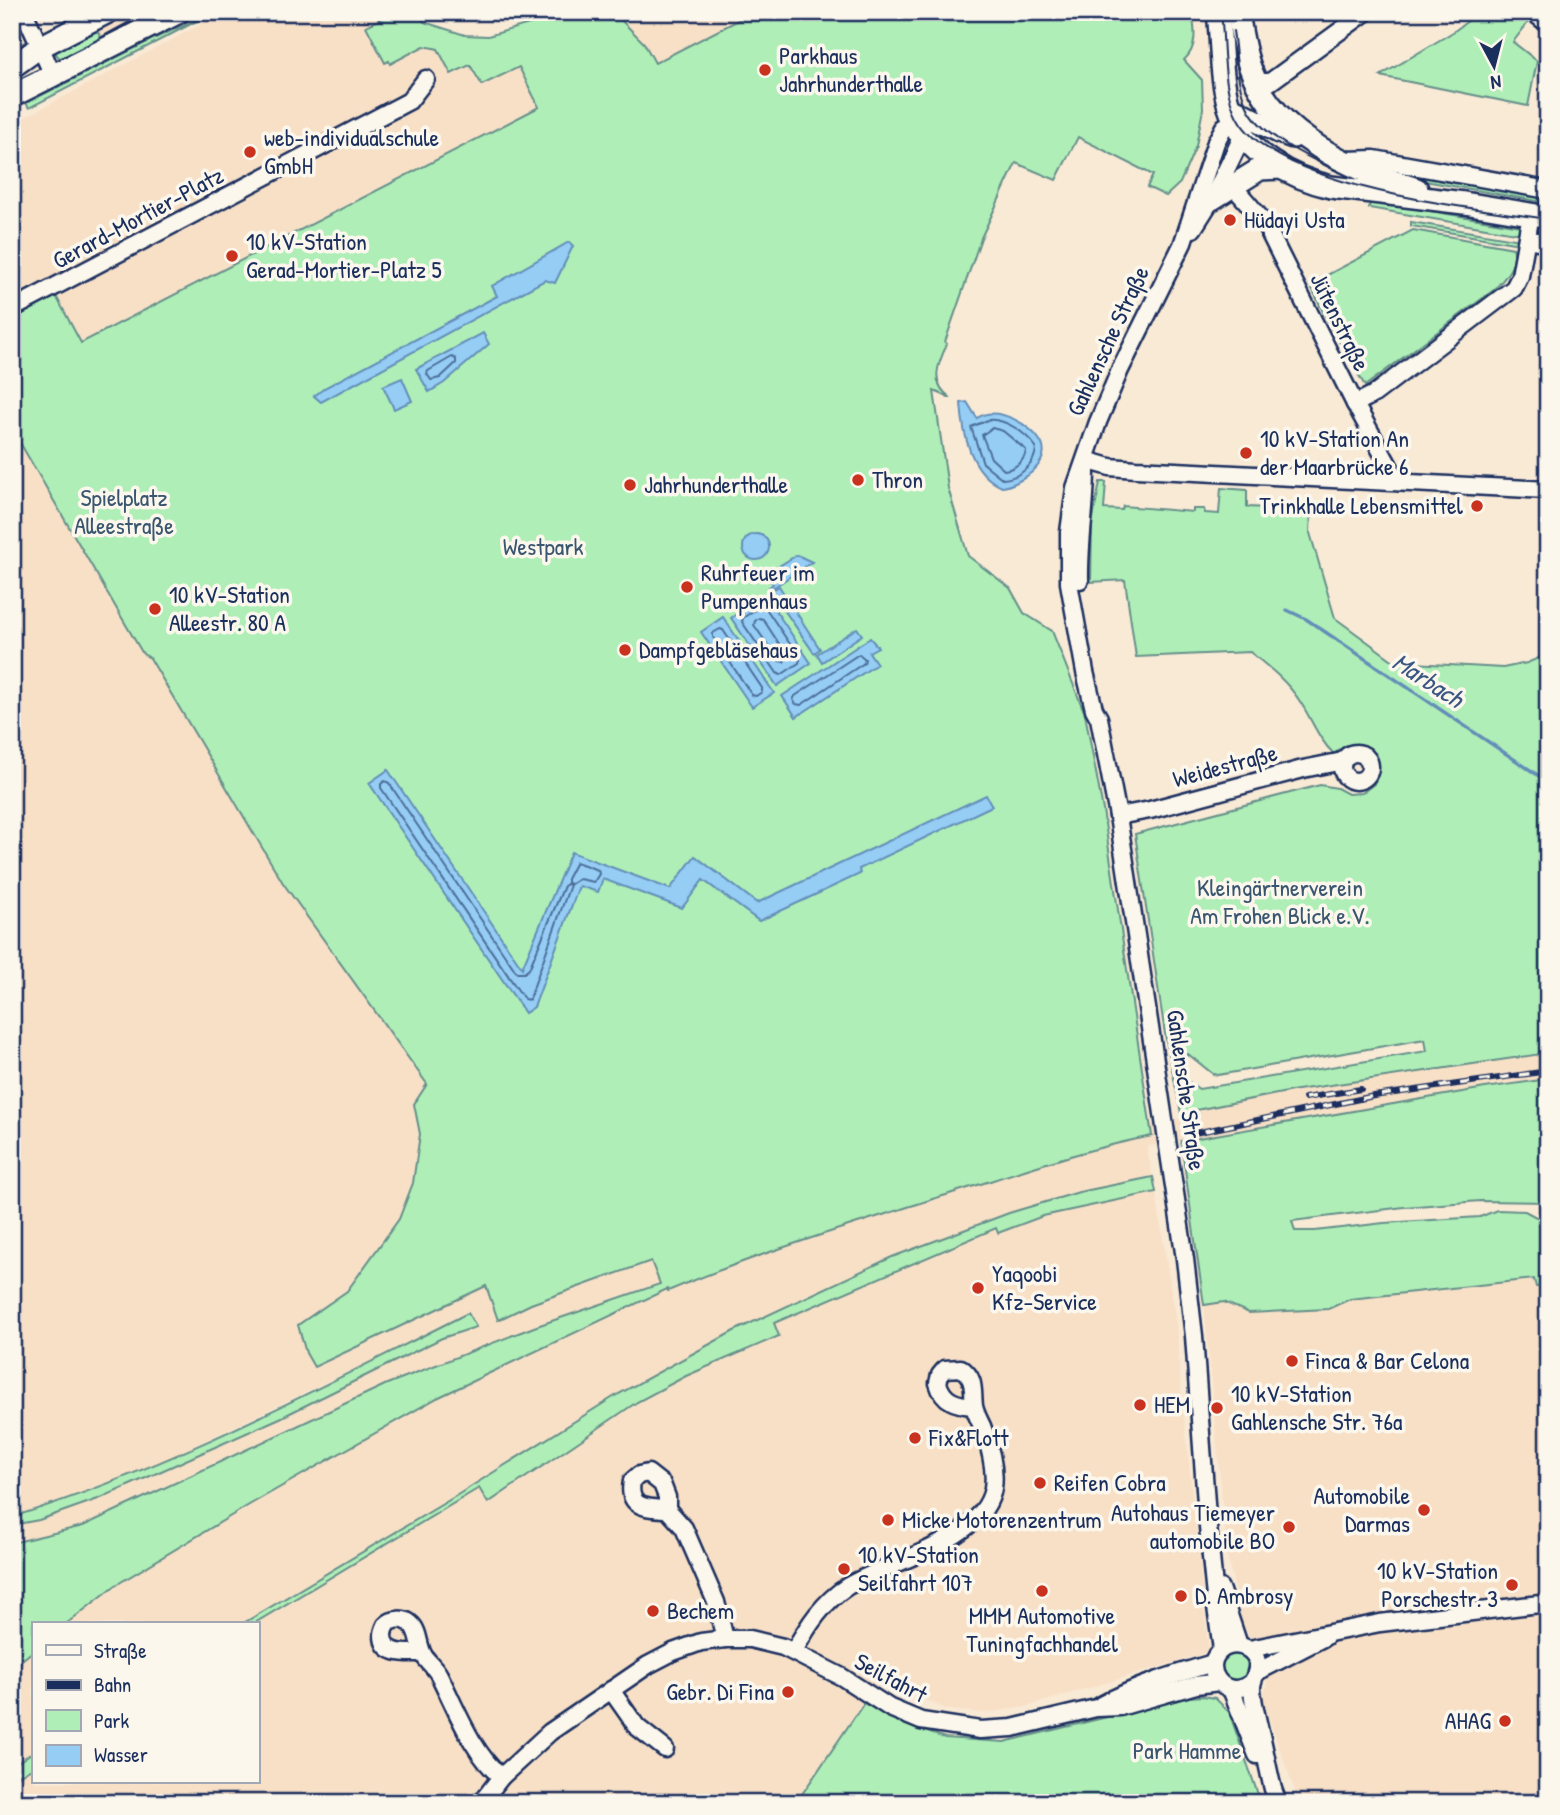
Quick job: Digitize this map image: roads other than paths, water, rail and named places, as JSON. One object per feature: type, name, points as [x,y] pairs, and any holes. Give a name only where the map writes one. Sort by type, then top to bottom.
[{"type":"main road","points":[[12,67],[40,47],[108,12]]},
{"type":"main road","points":[[12,96],[179,12]]},
{"type":"main road","points":[[1218,12],[1239,120],[1257,150],[1281,168],[1313,183],[1331,187],[1464,203],[1539,216]]},
{"type":"main road","points":[[1238,12],[1247,58],[1256,82],[1279,116],[1316,144],[1383,178],[1464,203]]},
{"type":"main road","points":[[1239,120],[1256,82]]},
{"type":"main road","points":[[1239,120],[1316,144]]},
{"type":"main road","name":"Gahlensche Straße","points":[[1212,199],[1260,169],[1281,168]]},
{"type":"street","points":[[24,12],[53,75]]},
{"type":"street","points":[[1256,82],[1270,82],[1366,12]]},
{"type":"street","points":[[1533,12],[1548,24]]},
{"type":"street","name":"Gerard-Mortier-Platz","points":[[12,309],[409,101],[426,79]]},
{"type":"street","name":"Gahlensche Straße","points":[[1231,1652],[1213,1566],[1185,1259],[1118,816],[1076,627],[1069,583],[1069,532],[1075,488],[1098,422],[1120,370],[1182,245],[1212,199],[1239,120]]},
{"type":"street","name":"Gahlensche Straße","points":[[1182,245],[1216,142],[1224,127],[1239,120]]},
{"type":"street","points":[[1345,160],[1374,159],[1548,190]]},
{"type":"street","name":"Jütenstraße","points":[[1234,187],[1264,222],[1355,404],[1398,482]]},
{"type":"street","points":[[1355,404],[1374,394],[1514,288],[1520,276],[1527,239],[1539,216]]},
{"type":"street","points":[[1527,239],[1548,243]]},
{"type":"street","points":[[1086,460],[1123,468],[1548,490]]},
{"type":"street","name":"Weidestraße","points":[[1118,816],[1343,761]]},
{"type":"street","points":[[794,1651],[818,1612],[836,1595],[864,1578],[958,1534],[980,1518],[993,1489],[993,1471],[989,1446],[974,1406]]},
{"type":"street","points":[[667,1509],[684,1528],[716,1602],[724,1639]]},
{"type":"street","points":[[1225,1686],[1238,1689],[1330,1634],[1380,1623],[1548,1603]]},
{"type":"street","name":"Seilfahrt","points":[[1096,1708],[1231,1652],[1300,1637],[1330,1634]]},
{"type":"street","name":"Seilfahrt","points":[[481,1803],[501,1777],[550,1732],[648,1665],[701,1642],[750,1639],[794,1651],[842,1677],[890,1708],[921,1721],[980,1730],[1012,1728],[1096,1708],[1120,1707],[1196,1685],[1225,1686]]},
{"type":"street","name":"Gahlensche Straße","points":[[1231,1652],[1256,1660],[1253,1702],[1275,1796]]},
{"type":"street","name":"Gahlensche Straße","points":[[1231,1652],[1214,1673],[1241,1711],[1263,1773],[1275,1796]]},
{"type":"street","points":[[422,1653],[437,1671],[477,1749],[489,1767],[501,1777]]},
{"type":"street","points":[[611,1690],[637,1727],[665,1749]]},
{"type":"water","points":[[569,242],[573,246],[555,283],[545,280],[321,402],[314,396],[326,387],[497,296],[492,286]]},
{"type":"water","points":[[483,333],[489,344],[444,383],[429,392],[416,369]]},
{"type":"water","points":[[402,378],[412,401],[394,409],[383,386]]},
{"type":"water","points":[[967,402],[977,418],[1003,415],[1030,430],[1042,444],[1044,452],[1038,466],[1024,478],[1009,485],[1002,487],[991,481],[975,462],[966,440],[961,403]]},
{"type":"water","points":[[756,534],[765,538],[769,547],[765,556],[756,560],[747,556],[743,547],[747,538]]},
{"type":"water","points":[[797,555],[812,562],[771,589],[769,587],[773,584],[766,574]]},
{"type":"water","points":[[779,586],[820,649],[814,653],[771,591]]},
{"type":"water","points":[[765,595],[811,663],[777,686],[731,618]]},
{"type":"water","points":[[723,617],[774,693],[752,707],[701,632]]},
{"type":"water","points":[[857,628],[862,635],[822,662],[817,654]]},
{"type":"water","points":[[870,638],[878,647],[869,652],[877,664],[796,717],[782,696]]},
{"type":"water","points":[[388,770],[522,968],[571,852],[670,889],[695,856],[757,903],[986,795],[992,806],[859,869],[860,874],[759,921],[703,880],[682,908],[603,879],[598,892],[579,886],[534,1007],[525,1013],[369,783]]},
{"type":"waterway","name":"Marbach","points":[[1287,610],[1306,619],[1548,782]]},
{"type":"tram line","points":[[102,37],[148,12]]},
{"type":"tram line","points":[[1221,12],[1226,80],[1232,106],[1237,117],[1258,142],[1291,162],[1332,178],[1379,191],[1473,209],[1548,219]]},
{"type":"tram line","points":[[1233,31],[1241,88],[1254,117],[1287,145],[1339,172]]},
{"type":"railway","points":[[1185,1135],[1374,1096],[1548,1071]]},
{"type":"railway","points":[[1305,1098],[1361,1089]]},
{"type":"place","name":"Parkhaus Jahrhunderthalle","points":[[765,70]]},
{"type":"place","name":"web-individualschule GmbH","points":[[250,152]]},
{"type":"place","name":"Hüdayi Usta","points":[[1230,220]]},
{"type":"place","name":"10 kV-Station Gerad-Mortier-Platz 5","points":[[232,256]]},
{"type":"place","name":"10 kV-Station An der Maarbrücke 6","points":[[1246,453]]},
{"type":"place","name":"Thron","points":[[858,480]]},
{"type":"place","name":"Jahrhunderthalle","points":[[630,485]]},
{"type":"place","name":"Trinkhalle Lebensmittel","points":[[1477,506]]},
{"type":"place","name":"Ruhrfeuer im Pumpenhaus","points":[[687,587]]},
{"type":"place","name":"10 kV-Station Alleestr. 80 A","points":[[155,609]]},
{"type":"place","name":"Dampfgebläsehaus","points":[[625,650]]},
{"type":"place","name":"Yaqoobi Kfz-Service","points":[[978,1288]]},
{"type":"place","name":"Finca & Bar Celona","points":[[1292,1361]]},
{"type":"place","name":"HEM","points":[[1140,1405]]},
{"type":"place","name":"10 kV-Station Gahlensche Str. 76a","points":[[1217,1408]]},
{"type":"place","name":"Fix&Flott","points":[[915,1438]]},
{"type":"place","name":"Reifen Cobra","points":[[1040,1483]]},
{"type":"place","name":"Automobile Darmas","points":[[1424,1510]]},
{"type":"place","name":"Micke Motorenzentrum","points":[[888,1520]]},
{"type":"place","name":"Autohaus Tiemeyer automobile BO","points":[[1289,1527]]},
{"type":"place","name":"10 kV-Station Seilfahrt 107","points":[[844,1569]]},
{"type":"place","name":"10 kV-Station Porschestr. 3","points":[[1512,1585]]},
{"type":"place","name":"MMM Automotive Tuningfachhandel","points":[[1042,1591]]},
{"type":"place","name":"D. Ambrosy","points":[[1181,1596]]},
{"type":"place","name":"Bechem","points":[[653,1611]]},
{"type":"place","name":"Gebr. Di Fina","points":[[788,1692]]},
{"type":"place","name":"AHAG","points":[[1505,1721]]},
{"type":"park label","name":"Spielplatz Alleestraße","points":[[124,512]]},
{"type":"park label","name":"Westpark","points":[[543,547]]},
{"type":"park label","name":"Kleingärtnerverein Am Frohen Blick e.V.","points":[[1280,902]]},
{"type":"park label","name":"Park Hamme","points":[[1187,1751]]}]
